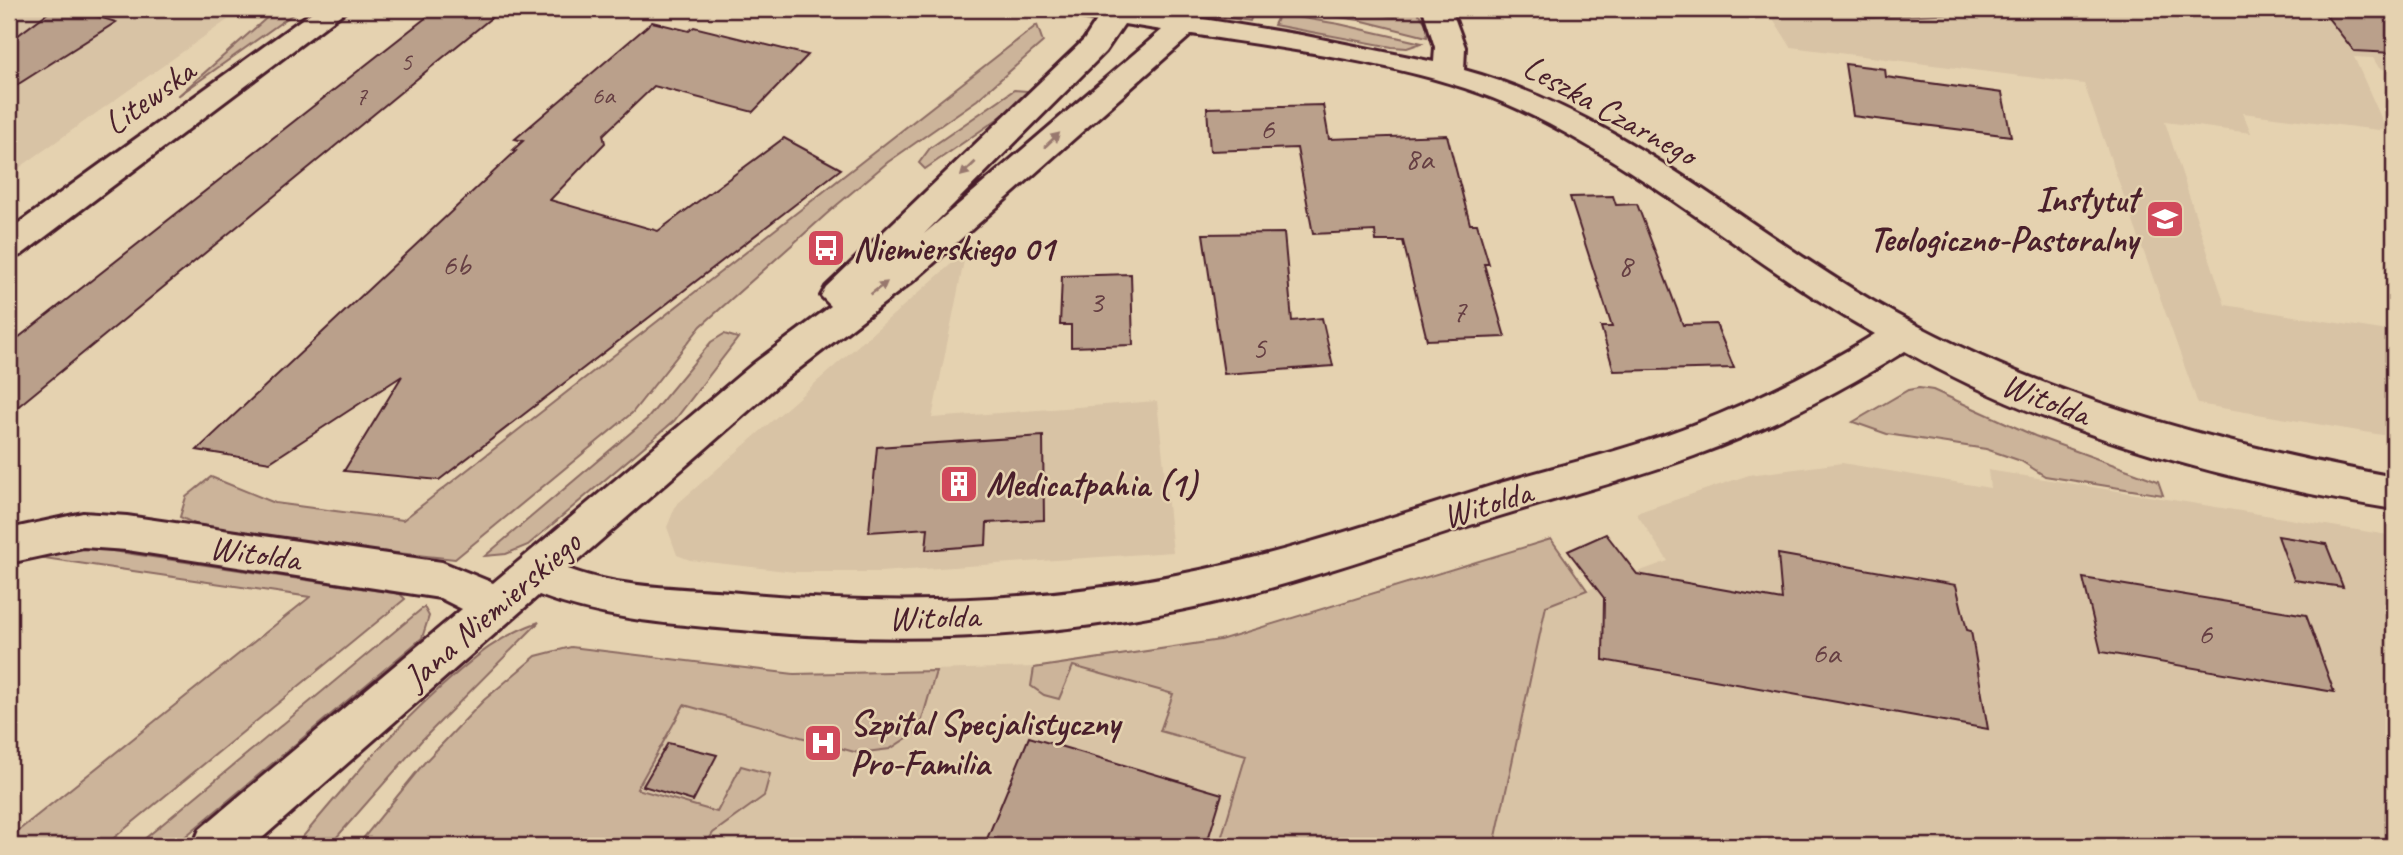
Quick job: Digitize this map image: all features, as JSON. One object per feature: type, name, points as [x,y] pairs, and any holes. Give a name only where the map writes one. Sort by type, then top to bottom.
[{"type":"street","name":"Litewska","points":[[9,247],[334,9]]},
{"type":"street","name":"Leszka Czarnego","points":[[1080,9],[1334,49],[1449,75],[1516,97],[1590,135],[1863,312],[1903,334]]},
{"type":"street","points":[[1437,9],[1450,47],[1449,75]]},
{"type":"street","name":"Jana Niemierskiego","points":[[766,374],[867,266],[1095,46],[1116,14]]},
{"type":"street","name":"Jana Niemierskiego","points":[[217,846],[766,374],[906,268],[1185,24]]},
{"type":"street","name":"Witolda","points":[[536,573],[556,586],[650,603],[816,619],[998,615],[1092,606],[1242,579],[1704,437],[1795,397],[1903,334],[2038,398],[2163,442],[2288,474],[2394,493]]},
{"type":"street","name":"Witolda","points":[[9,546],[83,530],[127,533],[442,580],[466,589],[496,607]]},
{"type":"shaded area","points":[[9,9],[243,9],[9,175]]},
{"type":"shaded area","points":[[279,9],[300,9],[178,96],[271,14]]},
{"type":"shaded area","points":[[1167,9],[1254,11],[1250,21]]},
{"type":"shaded area","points":[[1285,9],[1349,9],[1395,17],[1403,9],[1415,9],[1428,26],[1427,37],[1359,20]]},
{"type":"shaded area","name":"Instytut Teologiczno-Pastoralny","points":[[1767,9],[2394,9],[2394,71],[2379,68],[2373,58],[2354,57],[2387,131],[2243,113],[2251,133],[2165,122],[2225,305],[2394,332],[2394,437],[2198,404],[2084,84],[1791,47]]},
{"type":"shaded area","points":[[1862,9],[2020,9],[1869,18]]},
{"type":"shaded area","points":[[1279,14],[1339,24],[1422,43],[1407,48],[1392,47],[1274,25]]},
{"type":"shaded area","points":[[1037,25],[1043,42],[977,100],[888,162],[831,210],[701,326],[632,413],[455,559],[194,532],[197,525],[180,517],[186,497],[211,477],[275,503],[403,520]]},
{"type":"shaded area","points":[[1014,90],[1028,91],[1009,111],[925,169],[919,163],[930,148]]},
{"type":"shaded area","points":[[966,251],[932,418],[1157,401],[1173,552],[880,572],[795,572],[690,560],[677,555],[667,527],[676,505]]},
{"type":"shaded area","points":[[724,334],[738,338],[674,421],[528,545],[506,554],[485,556],[648,418],[711,342]]},
{"type":"shaded area","points":[[1908,390],[1933,390],[2035,436],[2158,481],[2163,495],[2045,476],[2021,461],[1986,449],[1887,434],[1853,422]]},
{"type":"shaded area","points":[[1842,463],[1990,488],[1988,470],[2394,536],[2394,846],[1494,846],[1546,605],[1668,561],[1636,513],[1749,475]]},
{"type":"shaded area","points":[[1551,539],[1587,590],[1546,606],[1494,846],[1219,846],[1246,755],[1160,731],[1173,694],[1073,666],[1059,699],[1044,695],[1031,686],[1034,668],[1220,640]]},
{"type":"shaded area","points":[[79,546],[400,594],[405,599],[104,846],[9,846],[9,838],[310,597],[24,555]]},
{"type":"shaded area","points":[[424,607],[429,616],[422,638],[174,846],[136,846]]},
{"type":"shaded area","points":[[539,622],[422,740],[329,846],[295,846],[383,744],[441,687],[475,658],[510,634]]},
{"type":"shaded area","name":"Szpital Specjalistyczny Pro-Familia","points":[[571,647],[794,674],[1072,666],[1174,694],[1161,731],[1247,755],[1219,846],[357,846],[424,763],[484,700],[536,656]]},
{"type":"shaded area","points":[[571,647],[794,674],[936,671],[919,730],[890,749],[858,753],[684,705],[637,789],[717,812],[741,766],[770,774],[764,796],[713,833],[705,846],[357,846],[424,763],[484,700],[536,656]]},
{"type":"building","points":[[53,9],[72,9],[116,22],[9,90],[9,42]]},
{"type":"building","points":[[437,9],[502,9],[9,414],[9,345]]},
{"type":"building","points":[[2321,9],[2394,9],[2394,53],[2354,51]]},
{"type":"building","points":[[652,22],[689,31],[694,27],[808,55],[753,112],[654,86],[603,135],[605,143],[550,200],[658,231],[784,138],[841,169],[439,480],[344,471],[402,376],[270,462],[197,450],[516,151],[513,150],[523,141],[515,139]]},
{"type":"building","points":[[1845,64],[1885,69],[1886,77],[2002,93],[2011,136],[1853,116]]},
{"type":"building","points":[[1323,105],[1329,139],[1447,135],[1470,224],[1477,224],[1489,264],[1484,264],[1505,337],[1427,340],[1403,241],[1376,241],[1375,231],[1313,234],[1297,148],[1210,151],[1207,108]]},
{"type":"building","points":[[1613,196],[1616,205],[1637,204],[1683,325],[1716,324],[1734,368],[1614,371],[1601,327],[1612,327],[1570,197]]},
{"type":"building","points":[[1284,233],[1292,321],[1322,318],[1333,366],[1224,374],[1203,234]]},
{"type":"building","points":[[1131,274],[1133,345],[1071,347],[1071,325],[1060,325],[1062,276]]},
{"type":"building","name":"Medicatpahia (1)","points":[[1043,436],[1044,520],[987,523],[986,545],[926,550],[928,528],[869,532],[877,447]]},
{"type":"building","points":[[1606,534],[1637,574],[1782,600],[1778,554],[1956,585],[1967,630],[1971,631],[1988,729],[1603,660],[1604,598],[1568,551]]},
{"type":"building","points":[[2278,536],[2326,544],[2343,587],[2294,580]]},
{"type":"building","points":[[2083,578],[2306,615],[2334,692],[2101,652]]},
{"type":"building","points":[[1029,737],[1222,794],[1206,846],[984,846]]},
{"type":"building","points":[[668,743],[717,755],[693,801],[643,786]]},
{"type":"place","name":"Instytut Teologiczno-Pastoralny","points":[[2165,219]]},
{"type":"place","name":"Niemierskiego 01","points":[[826,248]]},
{"type":"place","name":"Medicatpahia (1)","points":[[959,484]]},
{"type":"place","name":"Szpital Specjalistyczny Pro-Familia","points":[[823,743]]}]
